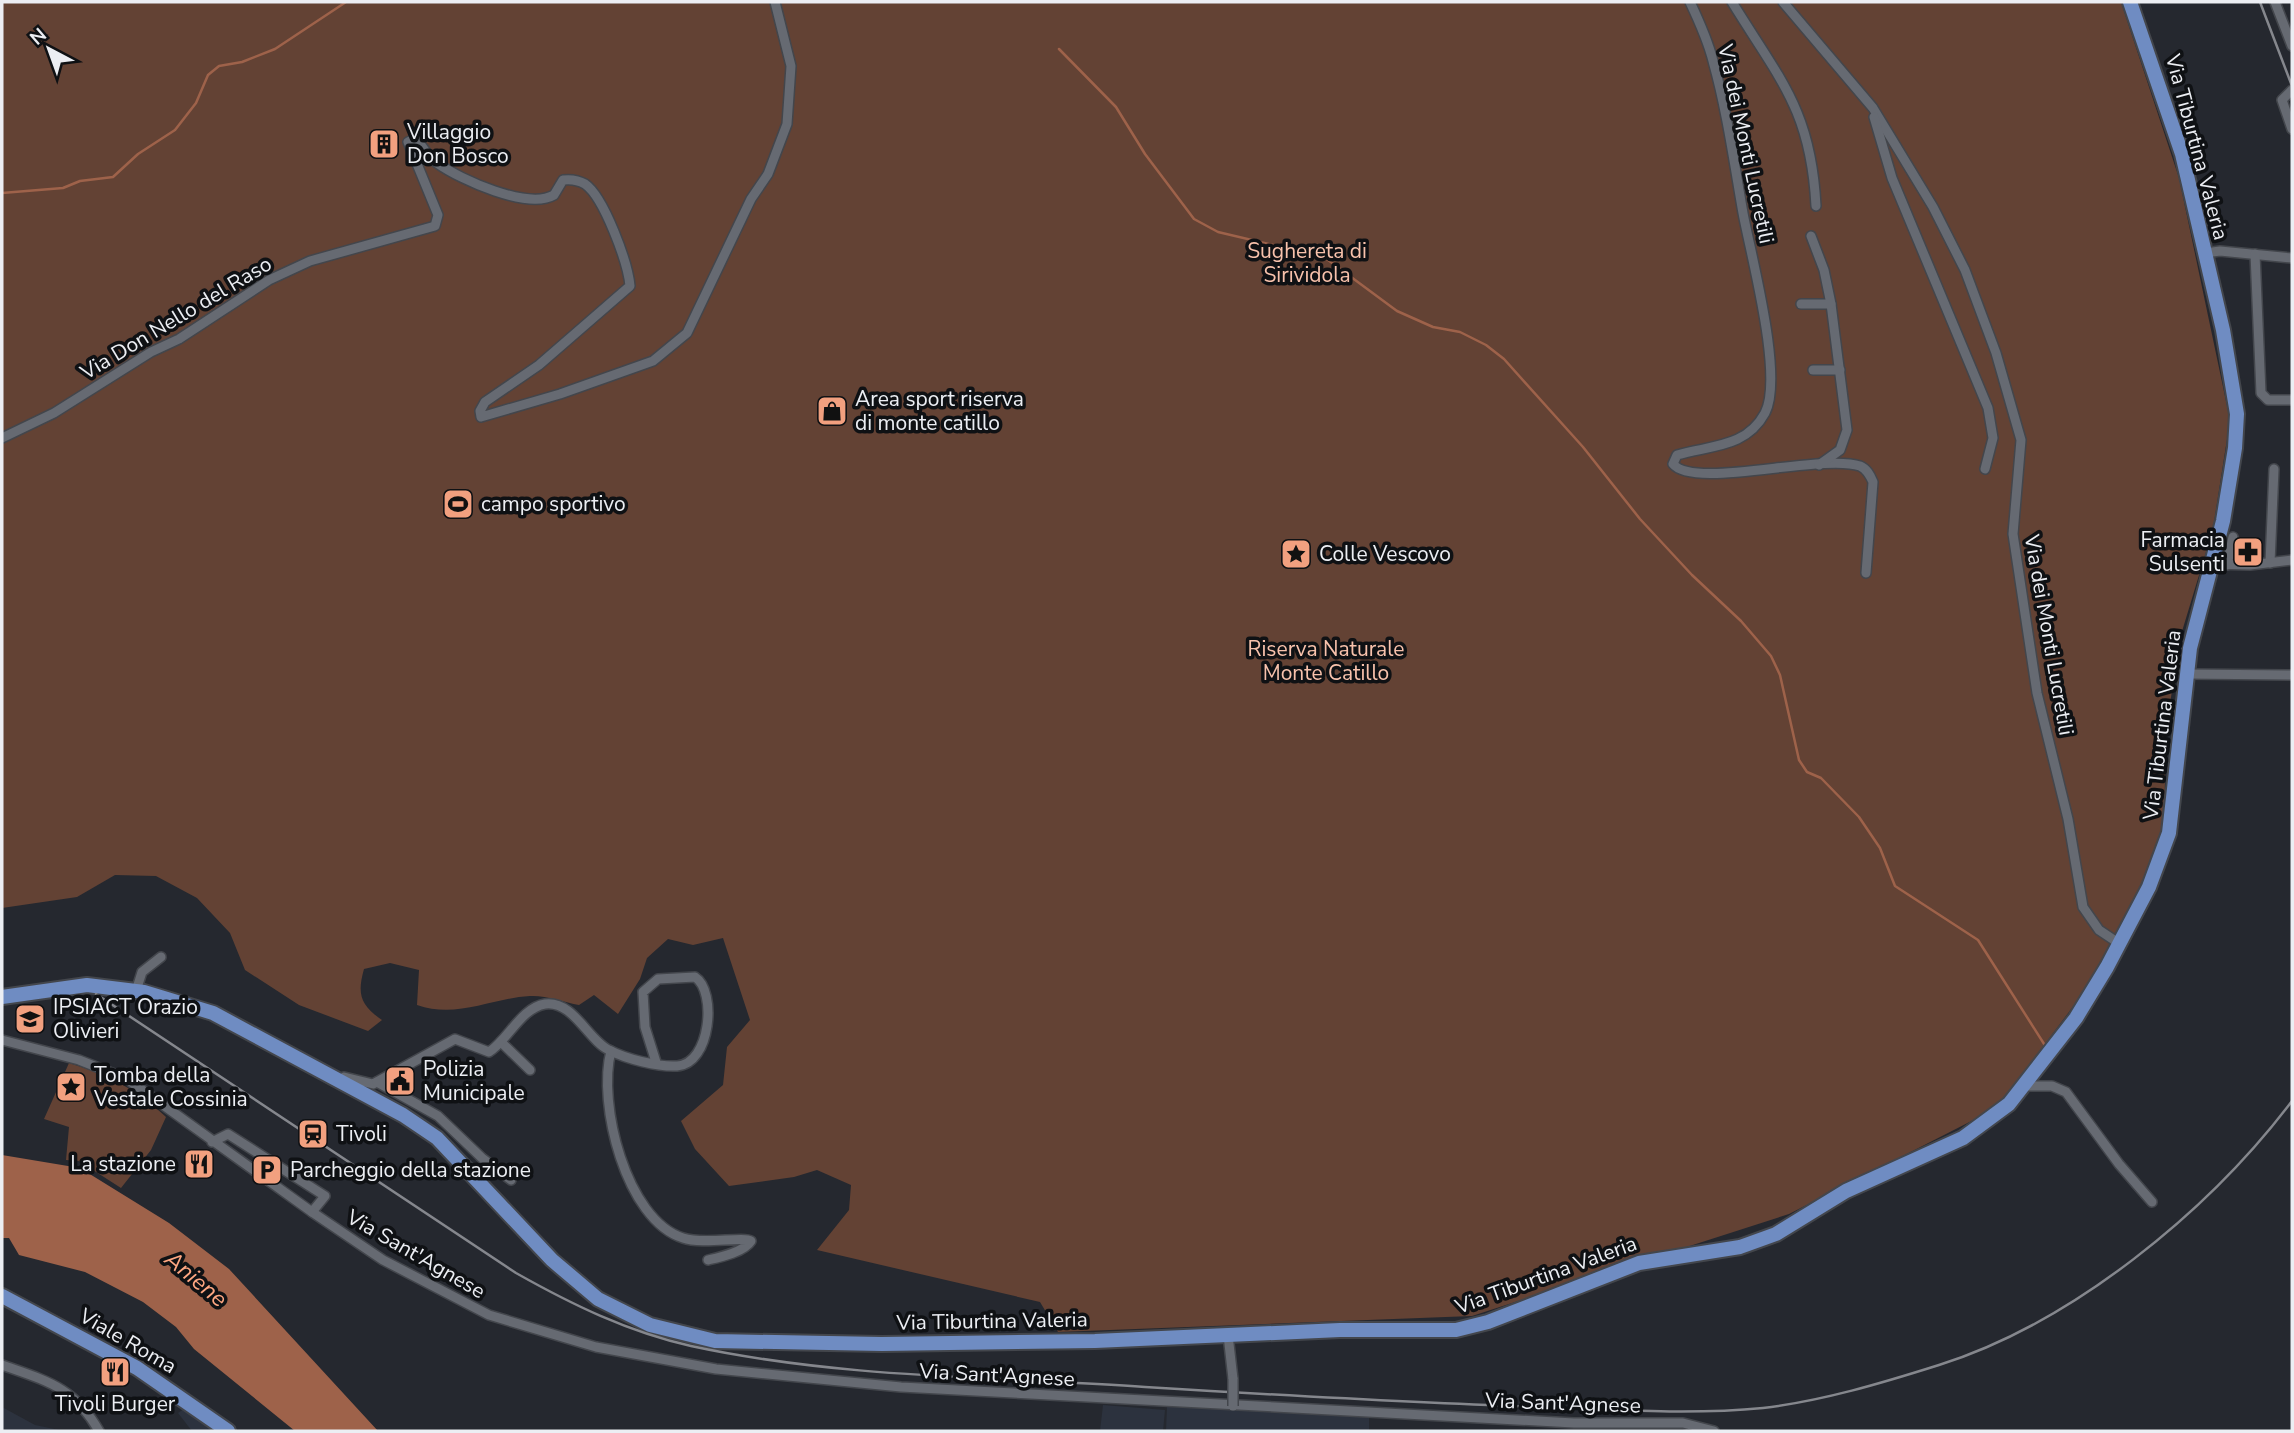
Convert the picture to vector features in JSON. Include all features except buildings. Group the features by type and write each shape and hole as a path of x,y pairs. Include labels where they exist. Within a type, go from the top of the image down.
{"main road":[{"name":"Via Tiburtina Valeria","path":"2,997 87,985 136,991 213,1013 312,1065 437,1138 568,1275 606,1304 659,1328 715,1341 772,1344 1095,1341 1465,1329 1639,1263 1752,1244 1783,1231 1846,1191 1972,1133 2002,1111 2025,1086 2076,1018 2120,944 2156,872 2169,833 2186,674 2219,564 2237,414 2205,253 2175,131 2130,2"},
{"name":"Viale Roma","path":"2,1296 137,1368 228,1431"}],"street":[{"name":"Via Don Nello del Raso","path":"2,438 54,413 151,352 179,339 269,280 310,261 435,226 438,215 408,142 416,138 435,162 485,188 535,200 546,200 554,195 563,180 572,179 587,186 629,269 630,286 539,365 485,402 480,411 481,417 560,394 653,361 687,333 751,199 768,174 782,144 790,103 791,66 775,2"},
{"name":"Via dei Monti Lucretili","path":"1690,2 1710,51 1730,130 1766,332 1770,394 1760,420 1743,437 1722,446 1677,455 1673,464 1683,471 1713,473 1817,465"},
{"path":"1732,2 1795,103 1810,148 1816,206"},
{"name":"Via dei Monti Lucretili","path":"1783,2 1872,108 1959,257 2014,406 2022,455 2013,534 2037,693 2070,825 2083,907 2099,930 2120,944"},
{"path":"2275,2 2292,46"},
{"path":"2292,90 2282,100 2292,130"},
{"path":"1872,108 1887,165 1988,408 1993,438 1985,469"},
{"path":"1811,236 1822,264 1831,304 1846,438 1837,453 1817,465"},
{"path":"2205,253 2292,258"},
{"path":"2255,254 2261,393 2268,400 2292,400"},
{"path":"1801,304 1831,304"},
{"path":"1813,370 1840,370"},
{"path":"1817,465 1860,466 1874,482 1866,573"},
{"path":"2270,563 2274,469"},
{"path":"2233,537 2219,564 2292,560"},
{"path":"2186,674 2292,675"},
{"path":"136,991 142,972 161,957"},
{"path":"312,1065 361,1083 377,1082 455,1039 465,1041 483,1052 492,1051 532,1010 552,1004 568,1012 611,1051 656,1062 684,1064 703,1046 707,1031 705,995 701,982 695,977 658,979 643,992 645,1027 656,1062"},
{"name":"Via Sant'Agnese","path":"2,1040 79,1060 120,1075 383,1260 465,1305 518,1325 596,1347 767,1375 901,1387 1574,1423 1683,1423 1714,1431"},
{"path":"500,1042 530,1070"},
{"path":"611,1051 606,1080 609,1110 628,1180 647,1213 661,1227 700,1243 745,1238 751,1241 748,1246 708,1260"},
{"path":"377,1082 438,1115 482,1158 510,1180"},
{"path":"2025,1086 2052,1086 2066,1092 2119,1164 2152,1202"},
{"path":"212,1142 228,1134 325,1196 312,1212"},
{"path":"1228,1335 1233,1406"},
{"path":"2,1365 38,1377 70,1395 84,1405 99,1431"}],"shaded area":[{"path":"190,1405 220,1431 192,1431 178,1413"},
{"path":"1103,1405 1165,1410 1163,1431 1100,1431"},
{"path":"2,1407 35,1425 64,1431 2,1431"},
{"path":"1167,1407 1369,1414 1369,1431 1166,1431"}],"green space":[{"name":"Riserva Naturale Monte Catillo","path":"2,2 2121,2 2179,178 2230,420 2213,529 2180,638 2166,730 2164,830 2137,896 2087,988 1997,1108 1789,1214 1472,1316 1058,1332 1040,1302 817,1250 849,1210 851,1185 817,1170 794,1177 729,1186 695,1149 681,1121 723,1085 727,1047 750,1020 723,938 693,945 668,939 647,958 640,979 618,1014 594,995 579,1005 530,996 460,1009 432,1009 417,1005 419,970 390,963 364,969 362,998 369,1009 382,1020 368,1031 299,1005 245,970 230,933 197,898 156,876 115,875 77,897 2,908"},
{"path":"69,1063 121,1084 144,1098 166,1117 151,1150 121,1188 79,1161 66,1160 69,1127 44,1119"}],"water":[{"name":"Aniene","path":"2,1155 80,1168 169,1223 229,1269 378,1431 295,1431 194,1349 176,1327 143,1302 85,1272 19,1255 9,1238 2,1238"}],"waterway":[{"path":"2,193 63,188 80,181 113,177 138,154 175,130 196,103 208,75 219,66 242,62 275,49 346,2"},
{"path":"1059,49 1116,107 1145,154 1194,219 1218,232 1324,257 1397,311 1433,327 1460,332 1486,345 1504,359 1583,447 1640,519 1692,575 1741,621 1771,656 1780,675 1799,760 1807,772 1821,778 1859,817 1880,848 1895,886 1978,940 2046,1047"}],"railway":[{"path":"2260,2 2292,86"},
{"path":"96,994 516,1273 579,1306 645,1333 691,1346 747,1357 860,1370 1394,1401 1654,1411 1736,1410 1785,1405 1830,1396 1939,1365 1989,1346 2038,1322 2134,1259 2220,1183 2292,1101"}],"place":[{"name":"Villaggio Don Bosco","path":"384,144"},
{"name":"Area sport riserva di monte catillo","path":"832,411"},
{"name":"campo sportivo","path":"458,504"},
{"name":"Farmacia Sulsenti","path":"2248,552"},
{"name":"Colle Vescovo","path":"1296,554"},
{"name":"IPSIACT Orazio Olivieri","path":"30,1019"},
{"name":"Polizia Municipale","path":"400,1081"},
{"name":"Tomba della Vestale Cossinia","path":"71,1087"},
{"name":"Tivoli","path":"313,1134"},
{"name":"La stazione","path":"199,1164"},
{"name":"Parcheggio della stazione","path":"267,1170"},
{"name":"Tivoli Burger","path":"115,1372"}],"park label":[{"name":"Sughereta di Sirividola","path":"1307,263"}]}
